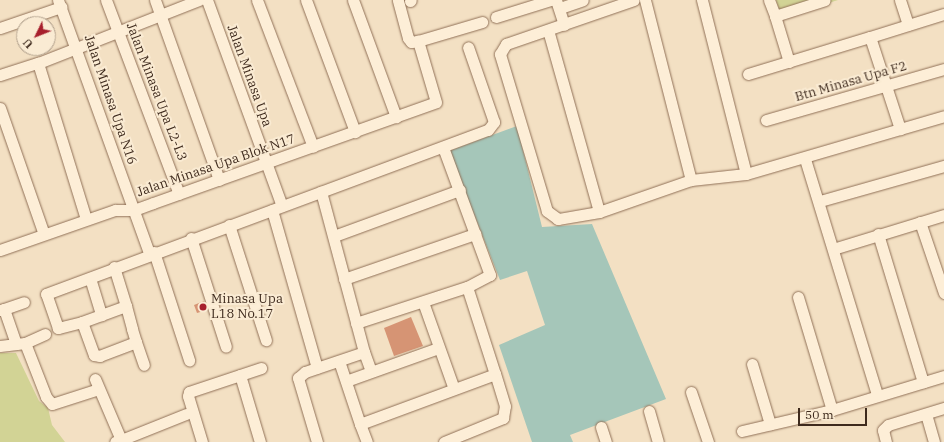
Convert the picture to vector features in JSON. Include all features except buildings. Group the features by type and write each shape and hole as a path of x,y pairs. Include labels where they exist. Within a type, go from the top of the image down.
{"street":[{"name":"Jalan Minasa Upa L2-L3","path":"106,0 179,194"},
{"path":"155,0 219,180"},
{"path":"0,75 38,63 117,30 199,0"},
{"name":"Jalan Minasa Upa","path":"207,0 266,163 317,368"},
{"path":"257,0 313,147"},
{"path":"306,0 355,132"},
{"path":"353,0 396,117"},
{"path":"406,0 408,38 411,42 482,22"},
{"path":"496,17 551,0"},
{"path":"564,25 558,4 583,0"},
{"path":"634,0 506,44 500,54 546,211 558,219 599,212 691,180 746,174 805,159 944,116"},
{"path":"645,0 691,180"},
{"path":"702,0 746,174"},
{"path":"769,0 789,62"},
{"path":"775,16 825,0"},
{"path":"900,0 908,25"},
{"path":"0,28 60,3"},
{"name":"Jalan Minasa Upa N16","path":"60,3 77,46 134,210 152,253 189,360"},
{"path":"748,74 944,14"},
{"path":"548,30 599,212"},
{"path":"870,37 900,129"},
{"name":"Jalan Minasa Upa Blok N17","path":"1,247 114,210 134,210 436,102 418,41"},
{"path":"126,306 82,322 58,328 44,290 90,278 114,267 191,238 488,130 494,125 468,48"},
{"path":"38,63 86,219"},
{"name":"Btn Minasa Upa F2","path":"766,120 944,69"},
{"path":"0,108 44,234"},
{"path":"356,323 467,287 490,275 443,147"},
{"path":"805,159 820,201 877,395"},
{"path":"820,201 944,166"},
{"path":"334,236 460,190"},
{"path":"321,192 364,352 371,371"},
{"path":"833,249 944,215"},
{"path":"920,222 944,293"},
{"path":"229,225 266,340"},
{"path":"344,279 475,234"},
{"path":"878,234 923,382"},
{"path":"191,238 226,347"},
{"path":"114,267 144,365"},
{"path":"90,278 101,315"},
{"path":"444,442 466,438 504,418 505,406 467,287"},
{"path":"798,297 832,410"},
{"path":"24,302 2,309 50,403 55,405 97,384 118,441 186,414"},
{"path":"423,302 438,348 454,389"},
{"path":"82,322 94,355 100,356 136,342"},
{"path":"0,346 21,344 45,334"},
{"path":"346,382 371,371 438,348"},
{"path":"317,442 297,382 303,373 364,352"},
{"path":"339,361 367,442"},
{"path":"752,364 770,424"},
{"path":"202,442 188,396 189,392 261,368"},
{"path":"360,424 495,374"},
{"path":"240,375 260,442"},
{"path":"742,431 832,410 877,395 944,376"},
{"path":"691,392 708,442"},
{"path":"886,442 883,430 888,425 944,408"},
{"path":"649,411 658,442"},
{"path":"926,414 934,442"},
{"path":"601,427 606,442"}],"green space":[{"path":"776,0 838,0 782,18"},
{"path":"0,353 16,353 39,401 48,408 52,425 65,442 0,442"}],"shaded area":[{"path":"517,126 542,227 592,224 666,399 570,435 573,442 532,442 499,345 545,325 527,271 500,280 449,151"}],"place":[{"name":"Minasa Upa L18 No.17","path":"203,307"}]}
